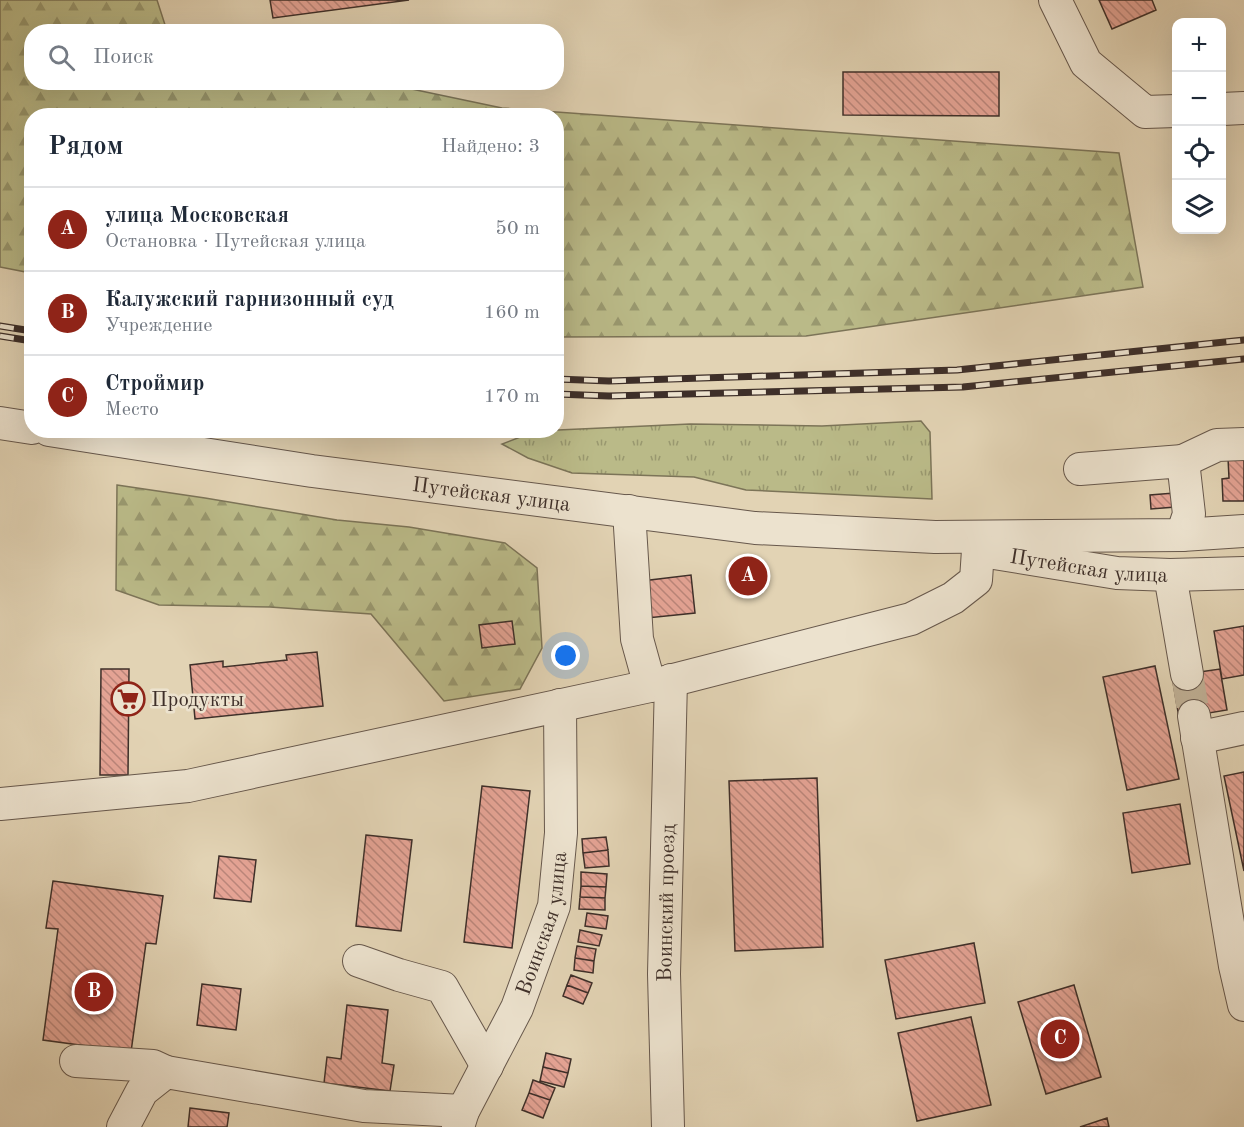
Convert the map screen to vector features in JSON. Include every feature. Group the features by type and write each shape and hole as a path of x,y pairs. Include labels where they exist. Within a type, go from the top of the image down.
{"street":[{"path":"1055,0 1086,63 1145,112 1172,111"},
{"path":"1226,109 1244,108"},
{"path":"0,423 24,427"},
{"name":"Путейская улица","path":"101,438 312,471 755,528 935,537 1182,535 1244,531"},
{"path":"1080,469 1183,460 1217,445 1244,444"},
{"path":"1182,535 1189,514 1183,460"},
{"name":"Воинский проезд","path":"629,512 637,639 660,683 668,1127"},
{"name":"Путейская улица","path":"935,537 978,550 1117,573 1170,575 1244,573"},
{"path":"0,804 188,786 660,683 911,619 953,597 976,580 978,550"},
{"path":"1170,575 1187,674"},
{"name":"Воинская улица","path":"461,1119 517,1008 554,906 561,833 560,705"},
{"path":"1244,728 1196,727 1235,966 1244,1005"},
{"path":"359,961 442,987 487,1066"},
{"path":"76,1061 153,1066 166,1072 364,1106 461,1119"},
{"path":"123,1127 142,1092 166,1072"}],"green space":[{"path":"0,0 157,0 165,24 24,24 24,90 416,90 502,108 24,108 24,272 0,267"},
{"path":"564,113 1119,153 1143,287 806,336 564,337"},
{"path":"921,421 930,432 932,499 746,490 694,477 572,473 528,458 502,444 518,438 564,438 564,430 690,424 822,426"},
{"path":"117,485 337,520 409,527 505,543 537,568 542,648 520,689 444,701 371,614 270,607 159,605 116,590"}],"building":[{"path":"270,0 409,0 273,18"},
{"path":"1099,0 1152,0 1156,10 1112,29"},
{"path":"843,72 999,72 999,116 843,115"},
{"path":"1228,458 1244,458 1244,501 1223,501 1222,479 1229,478"},
{"path":"1174,493 1175,507 1151,509 1150,495"},
{"path":"691,575 695,613 647,618 642,581"},
{"path":"512,621 515,644 482,648 479,625"},
{"path":"1244,626 1244,675 1222,679 1214,631"},
{"path":"317,652 323,706 195,719 190,665 223,661 223,667 287,660 286,655"},
{"path":"1155,666 1179,779 1127,790 1103,677"},
{"path":"101,669 129,669 128,775 100,775"},
{"path":"1220,669 1227,710 1179,718 1172,676"},
{"path":"1244,772 1244,871 1224,776"},
{"path":"817,778 823,947 735,951 729,781"},
{"path":"482,786 530,791 512,948 464,942"},
{"path":"1180,804 1190,864 1132,873 1123,813"},
{"path":"366,835 412,840 401,931 356,926"},
{"path":"606,837 608,850 583,853 582,839"},
{"path":"608,850 609,866 585,868 583,853"},
{"path":"219,856 256,860 251,902 214,898"},
{"path":"581,872 607,874 606,887 581,886"},
{"path":"53,881 163,896 156,944 146,943 131,1052 43,1040 58,929 46,928"},
{"path":"581,886 606,887 605,898 580,897"},
{"path":"580,897 605,898 605,910 579,909"},
{"path":"587,913 608,916 606,929 585,926"},
{"path":"580,930 602,935 599,946 578,942"},
{"path":"974,943 985,1003 896,1019 885,960"},
{"path":"577,946 596,949 594,961 575,958"},
{"path":"575,958 594,961 593,973 574,970"},
{"path":"571,975 592,983 588,993 567,985"},
{"path":"202,984 241,989 236,1030 197,1025"},
{"path":"567,985 588,993 583,1004 563,996"},
{"path":"1074,985 1101,1077 1046,1094 1018,1002"},
{"path":"347,1005 388,1010 382,1063 394,1065 390,1091 324,1083 327,1057 341,1059"},
{"path":"971,1017 991,1105 917,1121 898,1033"},
{"path":"546,1053 571,1059 568,1073 543,1067"},
{"path":"543,1067 568,1073 564,1087 540,1081"},
{"path":"533,1080 555,1088 550,1100 529,1093"},
{"path":"529,1093 550,1100 543,1118 522,1110"},
{"path":"190,1108 229,1113 227,1127 188,1127"},
{"path":"1107,1118 1109,1127 1080,1127"}],"tunnel":[{"path":"1187,674 1194,716"}],"railway":[{"path":"0,326 24,330"},
{"path":"0,336 24,340"},
{"path":"564,379 609,381 957,370 1244,340"},
{"path":"564,394 609,396 963,387 1244,359"}],"place":[{"name":"улица Московская","path":"748,576"},
{"name":"Продукты","path":"128,699"},
{"name":"Калужский гарнизонный суд","path":"94,992"},
{"name":"Строймир","path":"1060,1039"}]}
